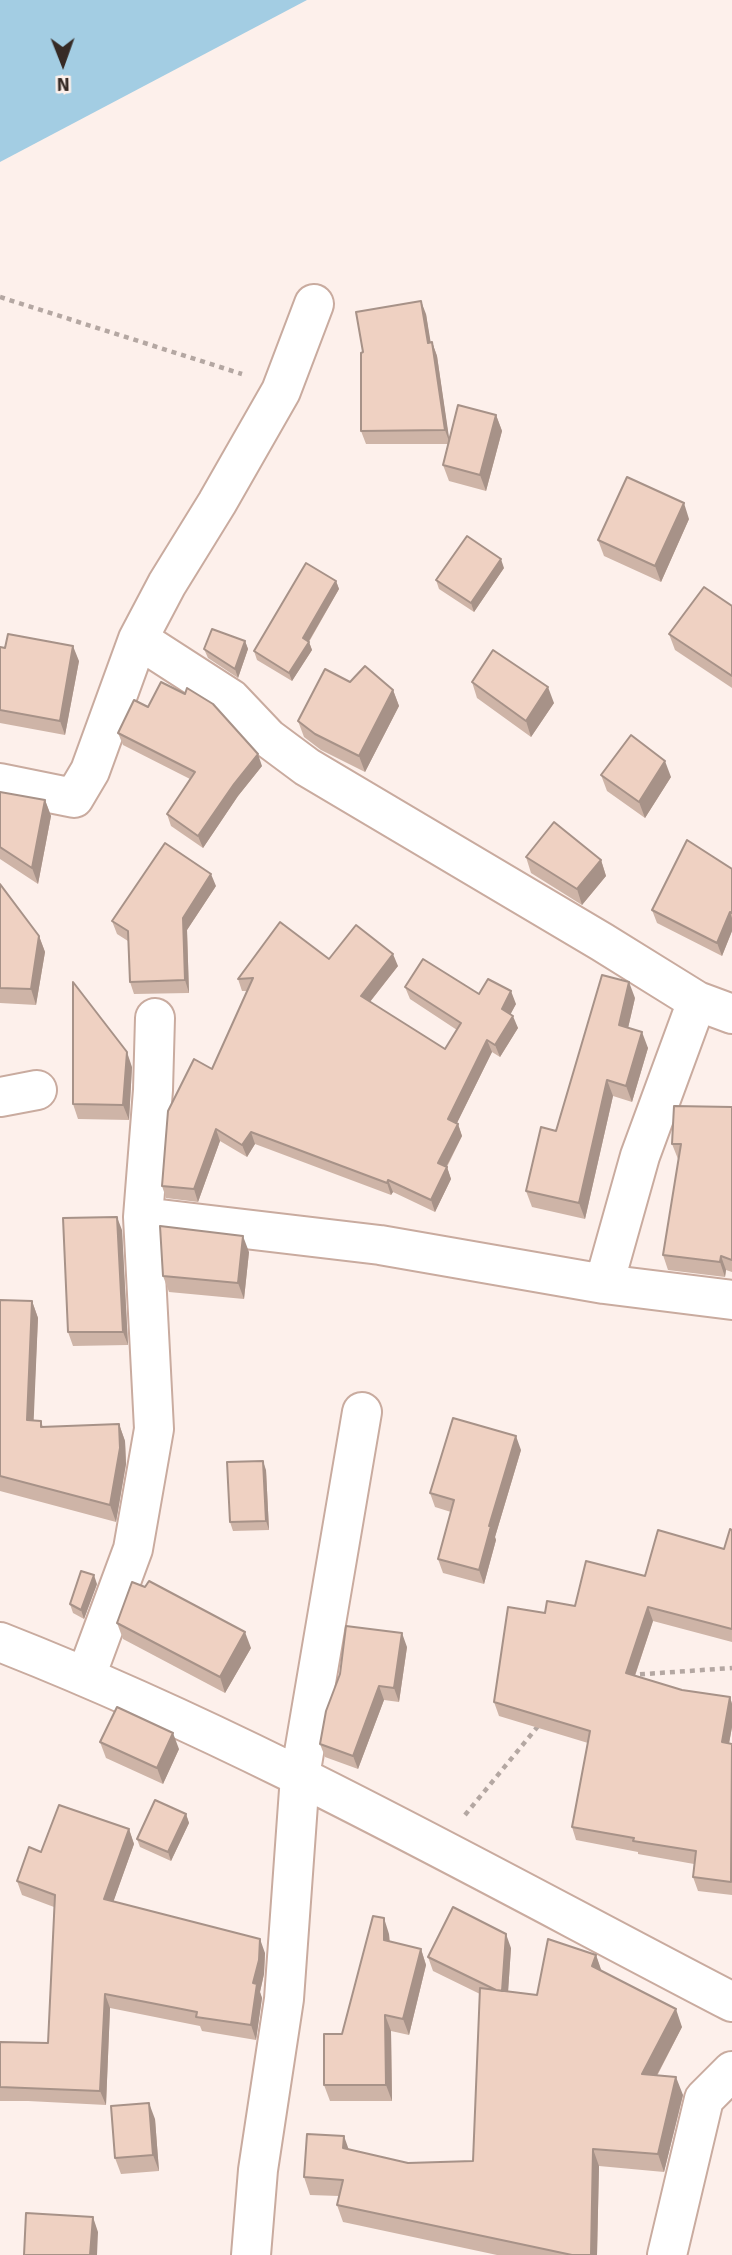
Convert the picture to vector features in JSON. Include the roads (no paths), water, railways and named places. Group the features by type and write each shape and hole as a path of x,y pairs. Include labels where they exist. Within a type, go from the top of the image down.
{"street":[{"path":"0,783 74,797 90,771 138,639 167,584 281,391 314,304"},
{"path":"138,639 231,699 268,738 307,767 697,1001 732,1014"},
{"path":"604,1284 640,1156 697,1001"},
{"path":"86,1676 133,1549 154,1429 143,1217 153,1090 155,1018"},
{"path":"143,1217 380,1245 604,1284 732,1300"},
{"path":"251,2255 258,2170 284,1999 300,1776 362,1412"},
{"path":"0,1642 86,1676 300,1776 732,2002"},
{"path":"667,2255 704,2099 732,2071"}],"water":[{"path":"0,0 307,0 0,162"}]}
